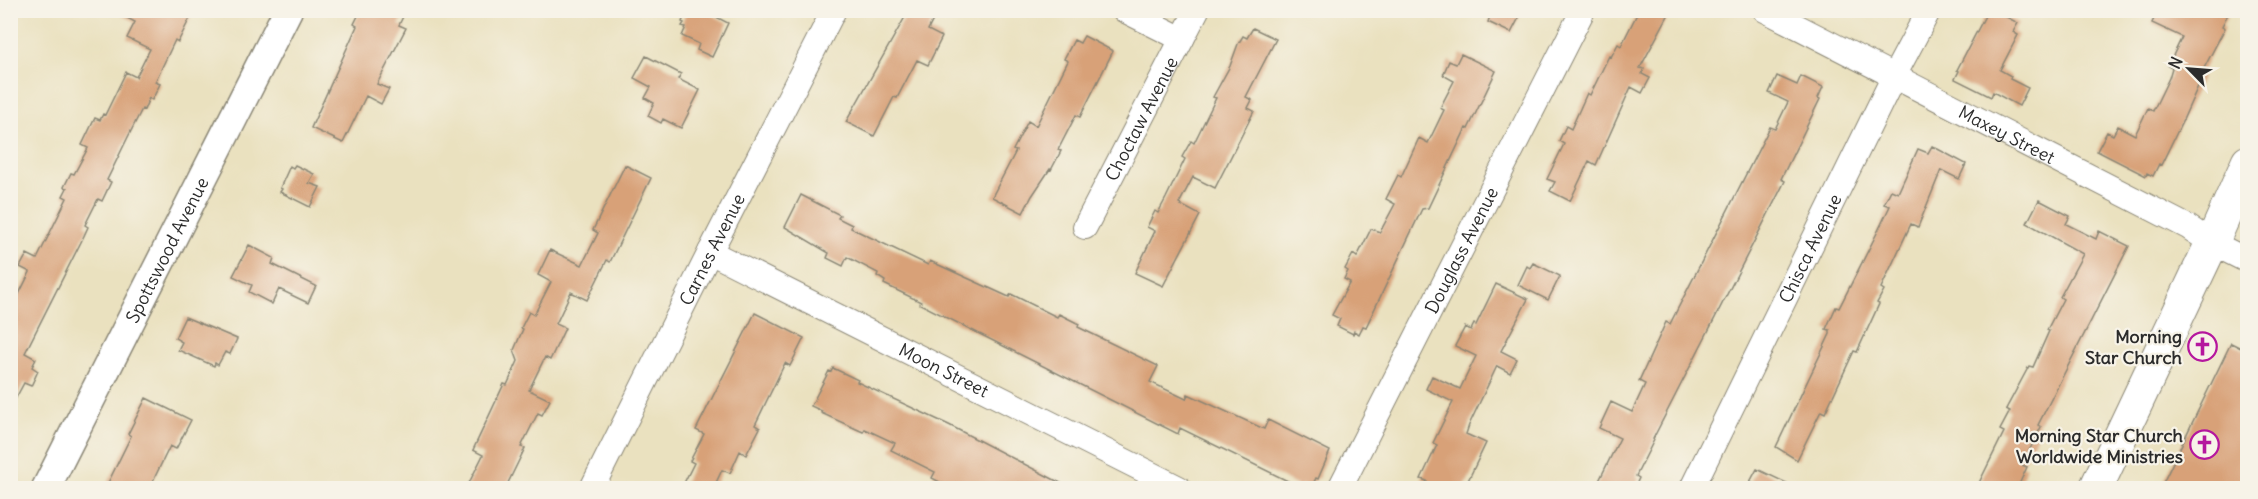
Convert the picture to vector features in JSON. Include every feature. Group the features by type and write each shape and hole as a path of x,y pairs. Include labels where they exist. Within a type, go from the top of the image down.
{"main road":[{"path":"2096,489 2212,243 2247,162"}],"street":[{"name":"Spottswood Avenue","path":"46,489 288,10"},
{"name":"Carnes Avenue","path":"592,489 834,10"},
{"path":"1124,10 1182,39"},
{"name":"Choctaw Avenue","path":"1085,227 1197,10"},
{"name":"Douglass Avenue","path":"1340,489 1583,10"},
{"name":"Maxey Street","path":"1764,10 2188,227 2212,243 2247,261"},
{"name":"Chisca Avenue","path":"1692,489 1894,76 1929,10"},
{"name":"Moon Street","path":"710,252 1179,489"}],"building":[{"path":"112,10 194,10 178,42 175,40 155,82 160,84 152,100 149,98 144,110 142,109 107,180 111,182 102,201 98,199 85,225 88,227 82,240 25,353 36,359 32,367 38,371 31,386 24,383 10,409 10,298 16,300 30,272 20,267 27,254 37,259 67,198 63,196 67,188 64,187 88,148 82,145 95,118 100,120 103,114 105,115 126,72 136,77 150,49 127,38 135,22"},
{"path":"361,10 406,10 399,25 406,28 377,84 389,89 381,104 366,96 343,143 311,128 357,26 354,24"},
{"path":"687,10 703,10 728,23 712,57 697,50 699,44 682,36 686,27 682,26 684,23 682,22"},
{"path":"909,10 938,10 928,30 942,37 928,65 917,60 874,136 846,122"},
{"path":"1478,10 1523,10 1511,33 1488,22 1490,16"},
{"path":"1639,10 1671,10 1640,68 1644,69 1642,74 1650,78 1642,93 1631,87 1596,165 1589,161 1570,201 1550,191 1555,182 1547,179 1564,144 1559,141 1566,126 1571,129 1587,93 1590,95 1609,56 1611,57 1618,44 1621,46"},
{"path":"1988,10 1993,10 2018,23 2013,32 2018,35 2000,70 2011,76 2010,79 2028,88 2019,106 1993,92 1991,97 1955,79 1959,71 1957,70"},
{"path":"2158,10 2230,10 2222,26 2225,28 2201,74 2203,75 2161,165 2159,164 2153,176 2147,173 2146,176 2097,151 2107,132 2113,135 2118,126 2135,135 2148,108 2153,111 2169,78 2172,68 2168,66 2182,37 2152,23"},
{"path":"1253,28 1276,39 1246,97 1252,100 1248,108 1254,111 1215,188 1193,177 1179,204 1200,215 1163,286 1135,273 1155,231 1147,227 1155,211 1158,213 1166,198 1185,159 1182,157 1191,141 1194,143 1216,98 1213,97 1230,66 1238,44 1243,36 1247,38"},
{"path":"1084,36 1113,51 1080,117 1076,115 1058,150 1061,151 1051,170 1023,213 992,197 1016,151 1013,150 1028,121 1036,126 1068,61 1064,59 1074,40 1080,43"},
{"path":"1461,54 1496,71 1428,208 1422,209 1366,327 1363,326 1359,334 1354,331 1353,334 1337,326 1340,319 1332,315 1350,282 1344,279 1348,271 1345,269 1353,254 1357,257 1371,229 1380,232 1395,204 1386,199 1398,175 1401,177 1419,138 1428,143 1444,110 1440,108 1454,81 1443,75 1449,61 1456,64"},
{"path":"646,56 681,74 678,79 700,90 681,128 663,119 661,123 648,116 654,103 645,98 651,87 634,78"},
{"path":"1777,76 1797,85 1801,76 1823,87 1818,98 1820,99 1781,179 1785,181 1653,439 1636,476 1639,478 1634,489 1595,489 1620,438 1599,428 1611,402 1632,412 1645,384 1639,381 1666,322 1670,324 1770,127 1775,129 1788,102 1769,93"},
{"path":"1932,146 1966,164 1959,179 1941,170 1918,227 1911,224 1881,288 1884,290 1877,303 1879,304 1857,352 1854,351 1825,413 1821,411 1797,460 1776,447 1830,334 1830,330 1826,329 1836,307 1839,308 1890,206 1884,204 1891,190 1898,193 1918,149 1928,153"},
{"path":"295,165 314,174 309,183 320,187 310,207 280,192 290,166 293,168"},
{"path":"625,165 651,178 610,262 607,260 587,300 571,292 556,324 565,328 550,360 545,357 529,390 550,400 542,415 538,413 521,447 525,448 505,489 466,489 483,455 473,450 504,384 507,385 518,361 514,350 523,329 521,328 529,312 534,315 551,282 538,275 550,250 582,265 598,233 593,230"},
{"path":"801,195 840,215 838,218 852,225 851,228 928,265 930,261 1009,297 1011,294 1057,317 1059,314 1079,324 1078,327 1158,366 1150,382 1186,399 1188,394 1264,429 1268,420 1330,451 1318,479 1316,478 1311,488 1302,484 1300,487 1180,428 1178,434 920,304 921,302 884,284 885,281 877,276 878,273 847,257 843,266 827,258 829,253 785,227"},
{"path":"2039,200 2070,216 2066,224 2096,239 2099,231 2129,246 2038,425 2041,427 2022,465 2027,467 2017,489 1976,489 2004,432 2000,430 2010,411 2006,409 2029,366 2033,367 2049,331 2047,330 2063,299 2060,297 2083,254 2027,223"},
{"path":"249,245 274,258 272,264 316,286 308,303 279,289 272,304 249,292 252,285 233,276"},
{"path":"1533,263 1560,276 1548,300 1518,285 1527,266 1530,268"},
{"path":"1496,284 1528,299 1501,351 1517,359 1510,373 1497,366 1469,425 1466,434 1486,443 1464,489 1424,489 1427,481 1421,479 1437,445 1433,443 1453,402 1426,389 1432,376 1460,389 1476,356 1455,346 1465,327 1471,330 1474,324 1476,325"},
{"path":"755,313 804,338 790,366 785,363 755,425 760,428 746,455 740,451 730,473 722,470 713,489 681,489 694,463 690,461 704,434 696,430"},
{"path":"185,317 237,339 230,354 225,352 218,365 215,363 214,366 178,350 182,342 175,338"},
{"path":"2231,343 2247,351 2247,478 2242,489 2175,489 2163,483"},
{"path":"833,368 1072,489 953,489 932,478 935,472 891,450 895,443 865,429 863,432 811,406 829,371 831,372"},
{"path":"146,398 191,420 176,449 170,446 149,489 105,489 131,436 128,434"},
{"path":"1757,469 1799,489 1763,489 1750,482"}],"place":[{"name":"Morning Star Church","path":"2203,346"},
{"name":"Morning Star Church Worldwide Ministries","path":"2204,445"}]}
